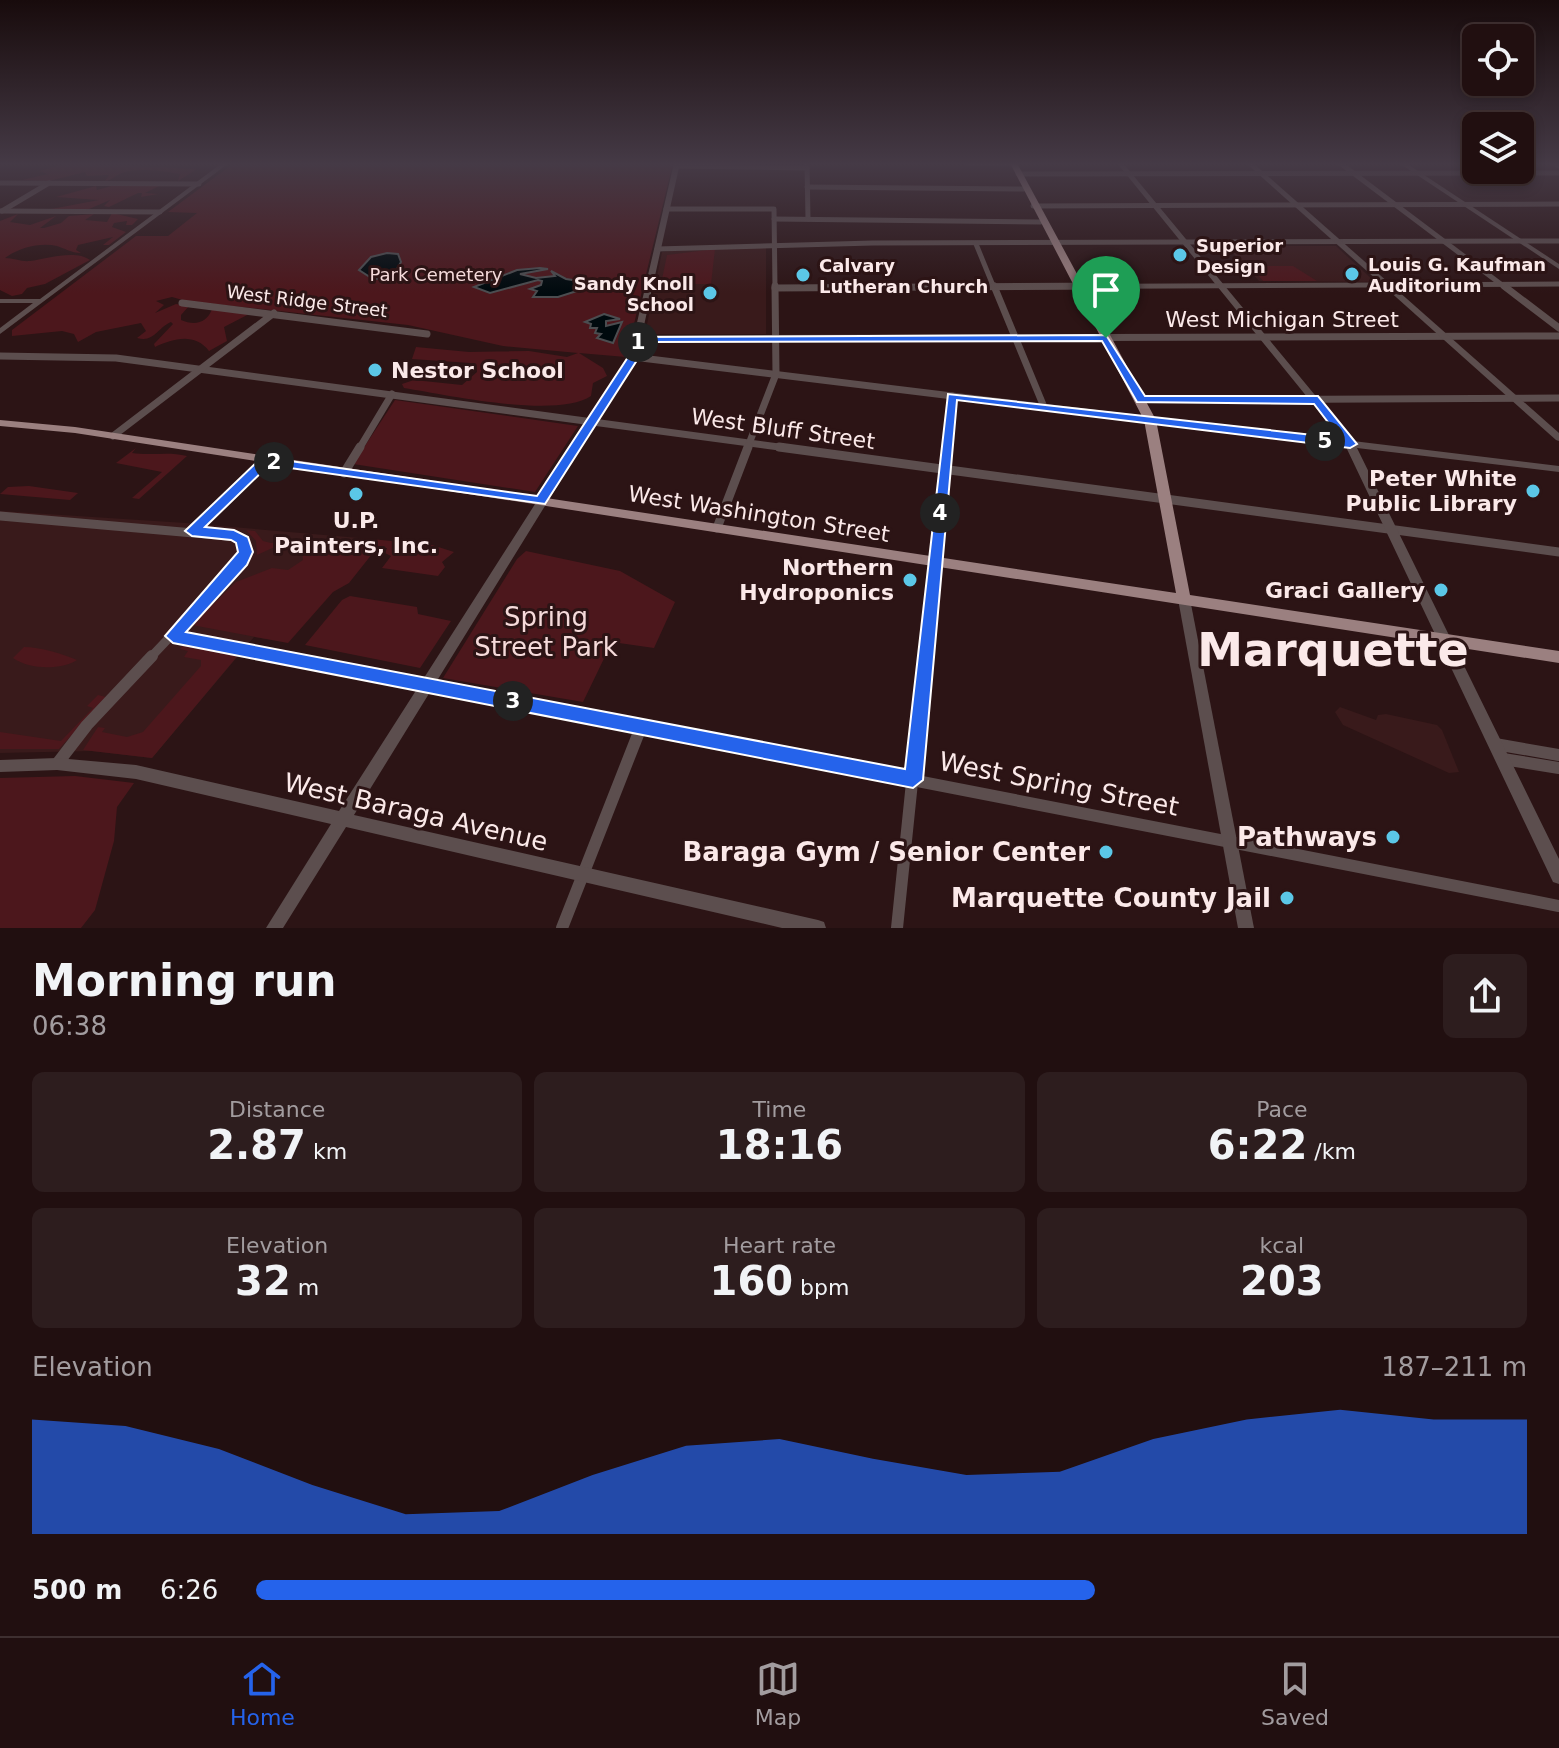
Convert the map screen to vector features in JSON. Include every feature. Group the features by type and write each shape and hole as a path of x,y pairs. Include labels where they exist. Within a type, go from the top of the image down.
{"main road":[{"path":"1033,206 1150,420 1184,599"},
{"name":"West Washington Street","path":"0,423 113,436 1559,657"}],"street":[{"path":"0,332 168,206"},
{"path":"808,206 808,219"},
{"path":"1156,206 1318,400 1350,444 1559,876"},
{"path":"1298,206 1559,438"},
{"path":"1396,206 1559,328"},
{"path":"1467,206 1559,267"},
{"path":"274,928 633,357 666,209 774,209 776,374 717,528"},
{"path":"1,211 160,212"},
{"path":"774,219 1041,222"},
{"path":"657,249 774,244 1559,241"},
{"path":"976,244 1044,407"},
{"path":"775,288 1559,284"},
{"path":"0,301 41,301"},
{"name":"West Ridge Street","path":"182,303 427,334"},
{"path":"113,436 274,313"},
{"name":"West Michigan Street","path":"639,339 1559,336"},
{"name":"West Bluff Street","path":"0,356 116,358 1559,552"},
{"path":"633,357 1559,469"},
{"path":"344,473 392,394"},
{"path":"897,928 952,396"},
{"path":"1141,400 1559,398"},
{"path":"192,531 267,460"},
{"path":"0,516 234,535 243,540 245,552 241,562 87,725 57,764"},
{"path":"1184,599 1246,928"},
{"name":"West Spring Street","path":"173,636 1559,906"},
{"path":"562,928 641,727"},
{"path":"1495,744 1559,755"},
{"path":"1502,758 1559,768"},
{"name":"West Baraga Avenue","path":"0,766 57,764 136,772 818,928"}],"shaded area":[{"path":"1226,246 1336,246 1375,282 1259,281"},
{"name":"Sandy Knoll School","path":"708,247 766,247 766,334 645,334 662,252"},
{"path":"398,254 401,262 392,278 373,279 359,270 371,257"},
{"path":"548,269 520,274 536,278 555,276 551,271 566,279 599,284 558,297 533,297 537,291 530,289 541,285 542,281 538,280 490,293 474,287 517,270"},
{"path":"604,314 620,319 606,321 606,326 622,322 613,343 597,338 601,334 595,333 597,328 590,328 591,324 585,322"},
{"path":"0,511 371,539 287,642 254,637 152,758 92,751 0,753"},
{"path":"1340,707 1376,720 1378,715 1386,714 1437,725 1442,730 1459,772 1449,773 1343,725 1335,712"}],"green space":[{"path":"66,206 95,206 89,209 46,210"},
{"name":"Park Cemetery","path":"176,206 663,206 626,357 579,353 603,368 607,376 593,383 591,396 575,403 501,403 404,388 402,384 414,380 462,385 477,372 476,365 470,363 412,359 416,347 469,352 529,351 567,357 578,353 503,346 408,325 172,297 156,301 164,305 155,313 176,304 189,306 181,315 181,320 196,323 204,320 212,309 251,313 224,327 227,341 209,351 190,339 155,347 154,344 173,324 171,322 152,337 143,339 137,338 146,331 141,323 96,332 78,342 74,334 62,331 12,336 12,330 136,236 168,236 197,213 168,212"},
{"path":"112,213 138,219 132,225 126,225 127,221 114,223 112,227 126,232 109,245 103,245 113,237 78,245 76,250 81,253 50,245 16,251 5,258 27,261 77,255 90,260 45,284 27,288 22,294 12,296 0,290 0,221 18,214 10,222 30,225 56,216 40,228 44,228 61,223 69,216 94,214 85,220 107,222"},
{"path":"715,249 711,284 661,284 667,255"},
{"path":"1250,266 1293,266 1317,281 1263,281 1258,275 1267,275 1267,272 1255,272"},
{"path":"395,400 578,426 535,492 353,464"},
{"path":"136,448 132,453 187,456 139,499 132,498 162,472 116,463"},
{"path":"29,486 78,493 70,500 0,494 8,487"},
{"path":"246,530 255,531 263,541 271,543 309,539 324,545 364,547 371,539 432,545 454,552 442,562 445,567 438,576 382,568 391,556 385,553 387,548 376,549 349,583 333,592 288,643 192,625 236,582 272,568 288,570 303,560 302,552 279,545 257,555 256,541"},
{"name":"Spring Street Park","path":"526,551 620,571 675,602 654,648 612,642 583,702 443,678 517,559"},
{"path":"350,596 417,607 418,614 451,621 420,668 305,645 342,600"},
{"path":"185,643 240,653 152,758 83,750 98,727 105,728 102,732 127,737 143,732 201,666 201,660 184,657 188,651 180,649"},
{"path":"24,647 51,651 77,660 54,667 28,665 13,658"},
{"path":"98,695 106,697 59,749 0,749 0,732 61,741 93,708 87,706"},
{"path":"75,776 134,783 117,807 114,841 95,910 81,928 0,928 0,778"}],"place":[{"name":"Superior Design","path":"1180,255"},
{"name":"Louis G. Kaufman Auditorium","path":"1352,274"},
{"name":"Calvary Lutheran Church","path":"803,275"},
{"name":"Sandy Knoll School","path":"710,293"},
{"name":"Nestor School","path":"375,370"},
{"name":"Peter White Public Library","path":"1533,491"},
{"name":"U.P. Painters, Inc.","path":"356,494"},
{"name":"Northern Hydroponics","path":"910,580"},
{"name":"Graci Gallery","path":"1441,590"},
{"name":"Pathways","path":"1393,837"},
{"name":"Baraga Gym / Senior Center","path":"1106,852"},
{"name":"Marquette County Jail","path":"1287,898"}],"district":[{"name":"Marquette","path":"1333,650"}],"route":[{"path":"1106,338 1141,400 1318,400 1350,444 952,396 913,780 173,636 241,562 245,552 243,540 234,535 192,531 267,460 540,501 633,357 639,339 1106,338"}]}
